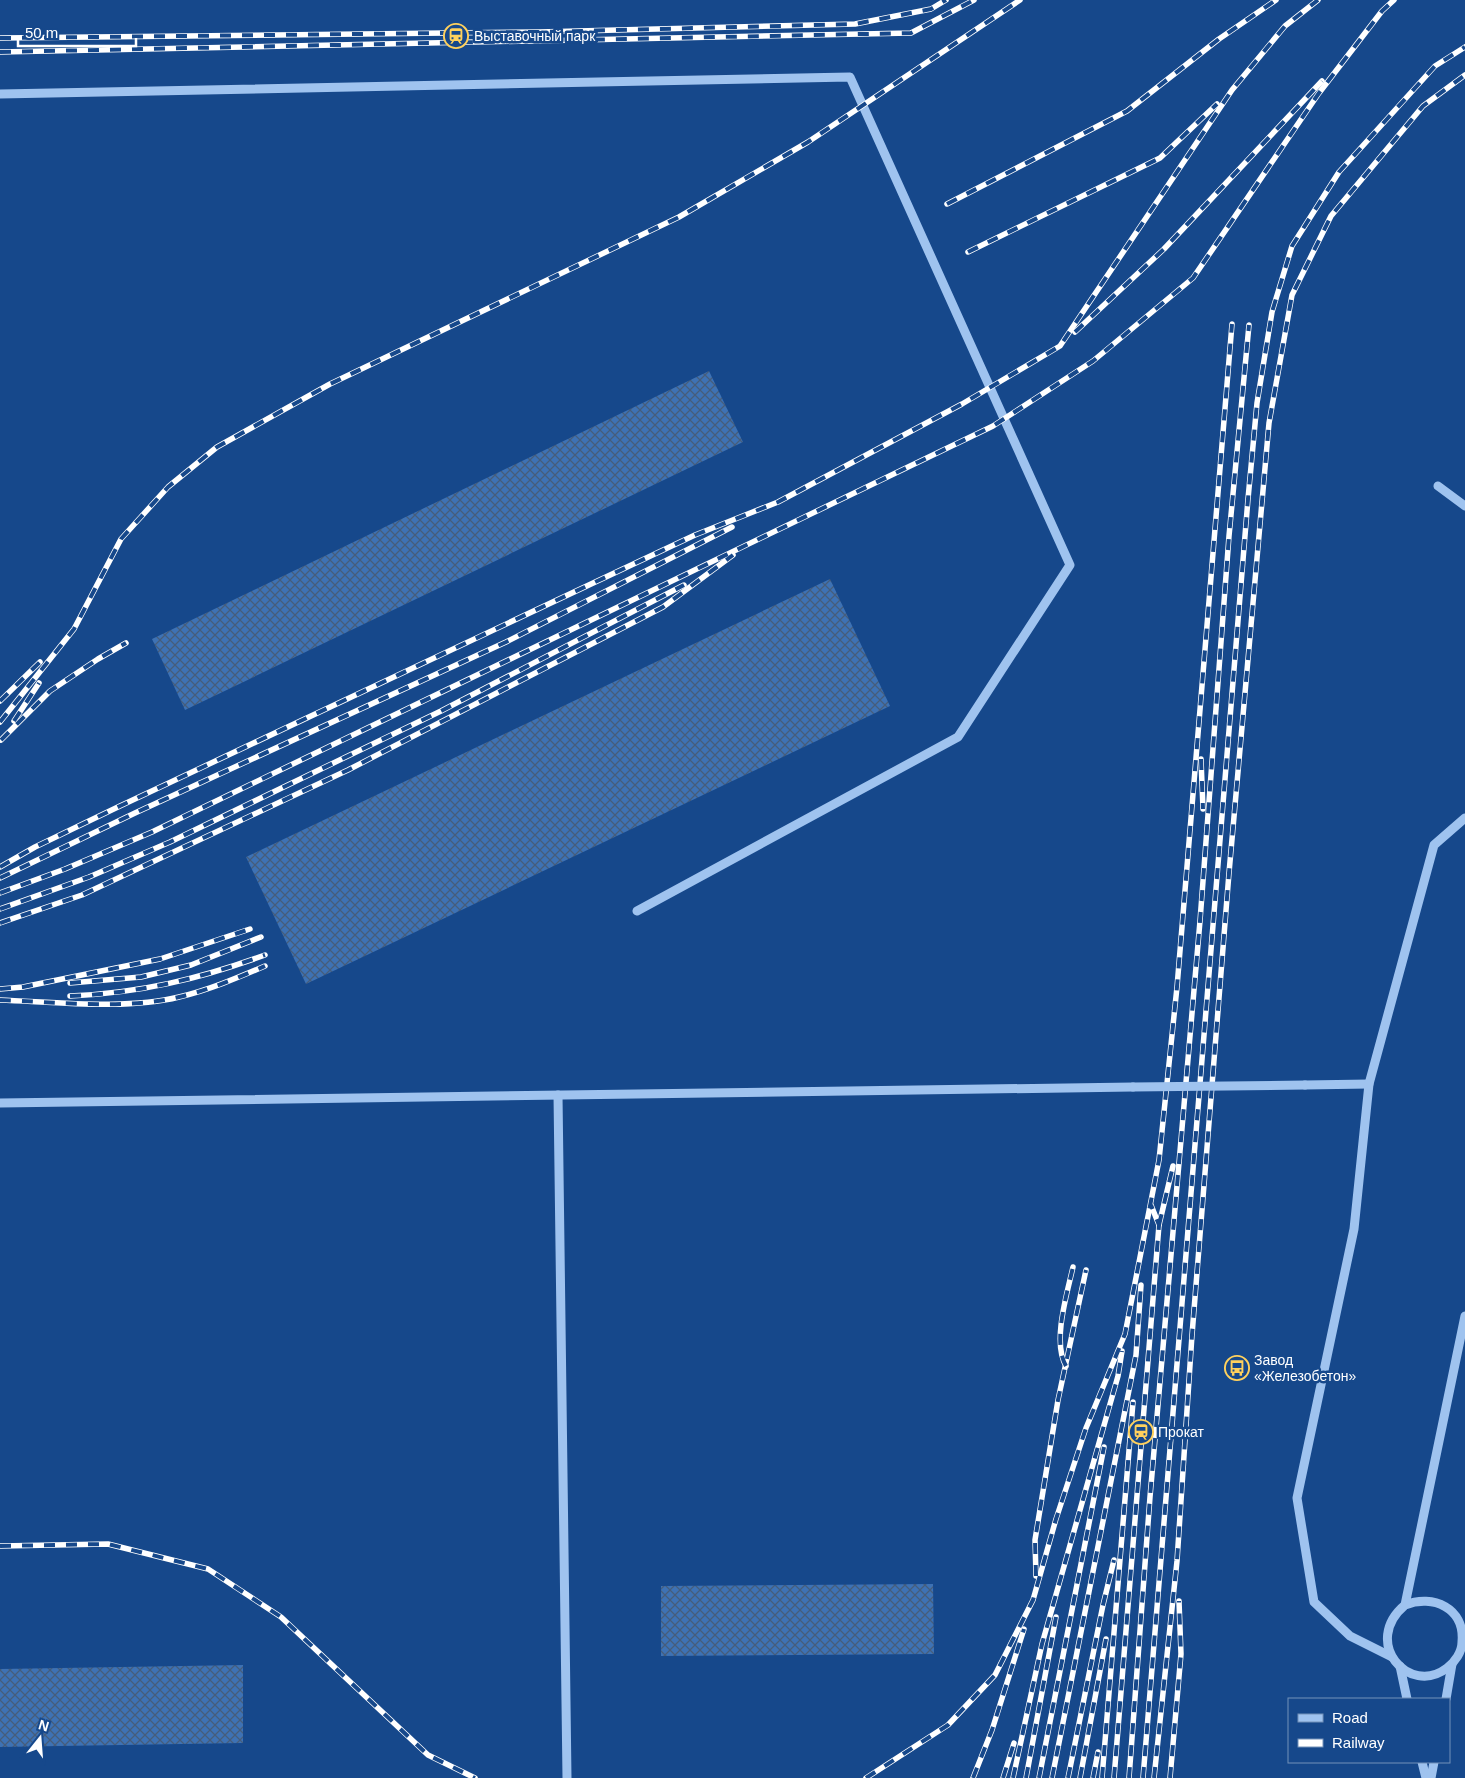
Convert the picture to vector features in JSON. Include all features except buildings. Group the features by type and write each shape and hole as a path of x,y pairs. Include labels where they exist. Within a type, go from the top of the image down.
{"street":[{"path":"0,94 850,77 1070,565 958,737 637,911"},
{"path":"1438,486 1465,506"},
{"path":"1392,1657 1350,1636 1314,1602 1297,1498 1354,1229 1369,1084 1434,845 1465,818"},
{"path":"0,1103 1369,1084"},
{"path":"558,1095 568,1778"},
{"path":"1405,1605 1465,1316"},
{"path":"1423,1600 1441,1603 1451,1610 1458,1620 1464,1644 1452,1664 1432,1675 1410,1672 1400,1666 1392,1657 1388,1647 1389,1623 1405,1605 1423,1600"},
{"path":"1462,1631 1465,1619"},
{"path":"1446,1698 1452,1664"},
{"path":"1400,1666 1407,1698"},
{"path":"1422,1763 1426,1778"},
{"path":"1430,1778 1434,1763"}],"railway":[{"path":"0,38 539,32 855,24 931,9 946,0"},
{"path":"0,52 911,33 974,0"},
{"path":"0,722 74,629 121,539 168,487 217,447 330,384 679,217 808,142 1020,0"},
{"path":"947,204 1127,111 1219,39 1276,0"},
{"path":"0,867 35,847 120,806 695,535 778,502 962,404 1060,346 1232,90 1285,26 1318,0"},
{"path":"0,893 65,869 152,832 993,426 1093,361 1193,278 1319,93 1382,11 1394,0"},
{"path":"1143,1778 1248,499 1257,403 1272,312 1292,246 1339,172 1435,66 1465,47"},
{"path":"1154,1778 1177,1561 1192,1335 1229,873 1269,423 1292,295 1331,216 1423,106 1465,75"},
{"path":"1075,332 1164,249 1322,81"},
{"path":"968,252 1160,158 1217,104"},
{"path":"866,1778 948,1725 995,1675 1033,1600 1056,1519 1086,1428 1125,1334 1159,1160 1177,987 1232,324"},
{"path":"1129,1778 1150,1497 1200,921 1229,536 1249,325"},
{"path":"0,878 135,813 506,642 732,527"},
{"path":"0,923 82,895 348,770 663,607 733,555"},
{"path":"0,909 89,877 170,842 441,711 684,585"},
{"path":"1,740 50,691 126,643"},
{"path":"0,701 40,662"},
{"path":"14,721 39,683"},
{"path":"1201,759 1203,809"},
{"path":"0,989 23,987 160,959 250,929"},
{"path":"70,983 141,977 191,965 261,937"},
{"path":"70,996 121,992 193,978 265,955"},
{"path":"0,1000 91,1004 159,1001 201,991 265,966"},
{"path":"1159,1225 1173,1166"},
{"path":"1114,1778 1159,1225 1151,1205"},
{"path":"1066,1366 1062,1356 1060,1331 1073,1267"},
{"path":"1036,1576 1035,1540 1058,1400 1086,1270"},
{"path":"1052,1778 1136,1355 1141,1285"},
{"path":"1013,1778 1042,1644 1118,1376 1122,1351"},
{"path":"1102,1778 1133,1402"},
{"path":"1039,1778 1104,1447"},
{"path":"0,1546 108,1544 208,1569 281,1617 428,1755 475,1778"},
{"path":"1068,1778 1114,1560"},
{"path":"1170,1778 1181,1654 1179,1601"},
{"path":"1026,1778 1056,1617"},
{"path":"973,1778 992,1730 1024,1629"},
{"path":"1080,1778 1106,1639"},
{"path":"1003,1778 1014,1743"},
{"path":"1093,1778 1098,1752"}],"place":[{"name":"Выставочный парк","path":"456,36"},
{"name":"Завод «Железобетон»","path":"1237,1368"},
{"name":"Прокат","path":"1141,1432"}]}
